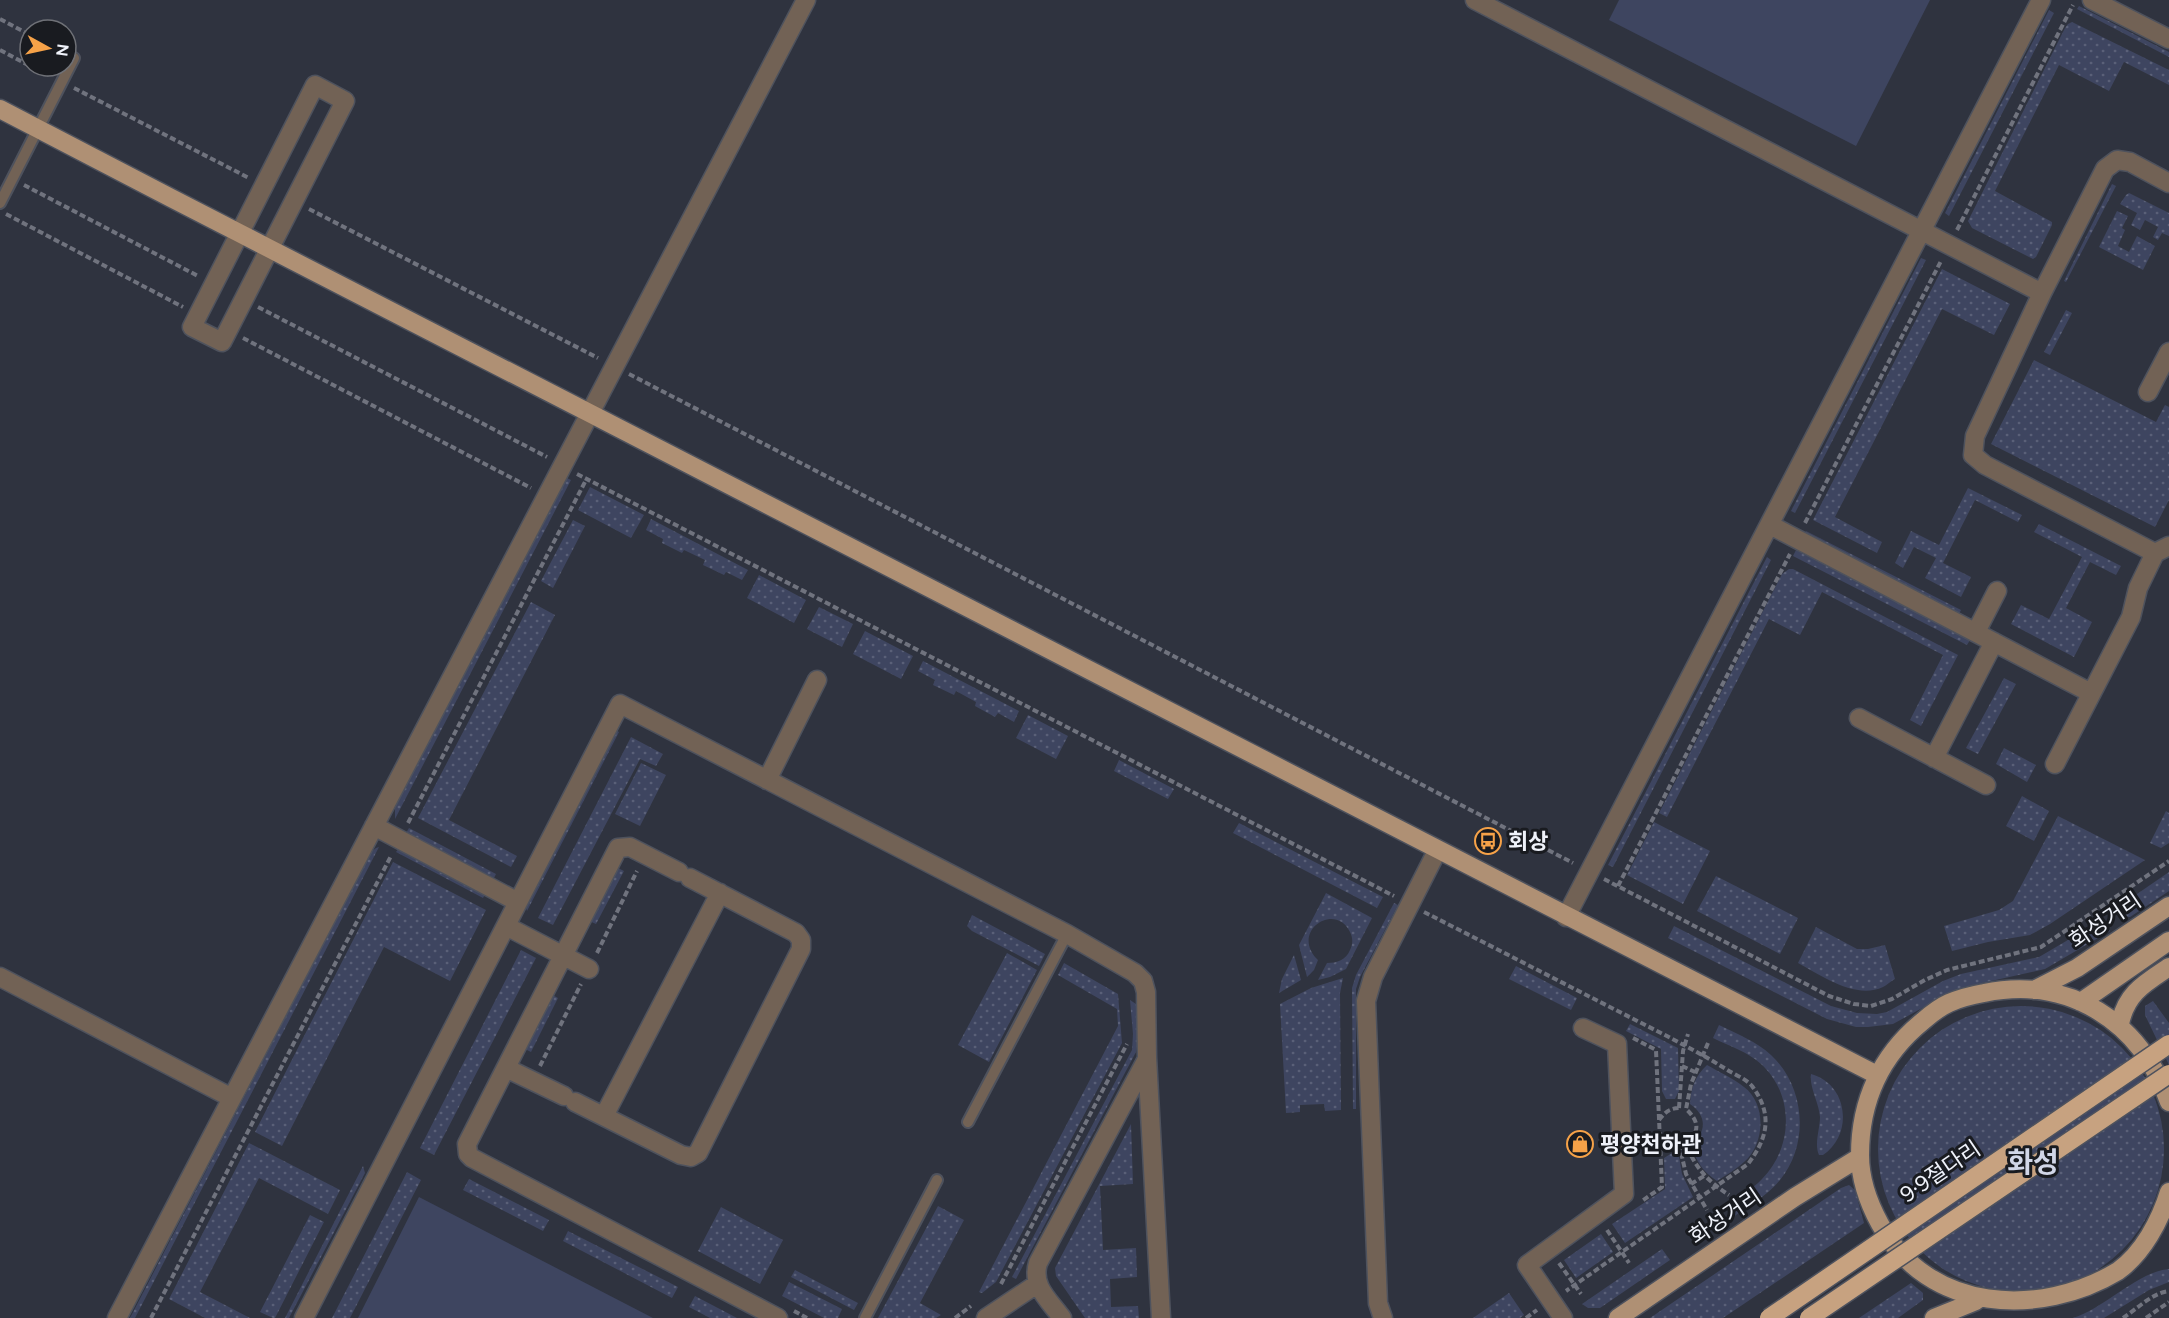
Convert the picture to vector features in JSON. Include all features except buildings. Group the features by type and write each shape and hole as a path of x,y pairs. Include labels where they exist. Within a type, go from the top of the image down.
{"highway":[{"name":"9·9절다리","path":"1769,1318 2169,1044"},
{"path":"1809,1318 2169,1074"}],"main road":[{"path":"0,109 1566,918 1877,1075"},
{"name":"화성거리","path":"2034,990 2077,968 2169,906"},
{"path":"2080,1002 2168,942"},
{"path":"2120,1024 2128,1000 2141,986 2169,967"},
{"path":"2169,1101 2150,1060 2120,1024 2098,1010 2057,993 2034,990 1997,990 1949,1003 1906,1034 1877,1075 1866,1104 1861,1130 1860,1157 1864,1184 1872,1209 1885,1233 1901,1255 1921,1274 1943,1288 1976,1301 2021,1307 2073,1298 2120,1270 2163,1225 2169,1192"},
{"name":"화성거리","path":"1618,1318 1795,1197 1860,1157"},
{"path":"1934,1318 1976,1301"}],"street":[{"path":"117,1318 806,0"},
{"path":"1475,0 2042,293"},
{"path":"1566,918 2041,0"},
{"path":"2092,0 2169,39"},
{"path":"315,85 345,100 222,342 192,327 315,85"},
{"path":"2055,764 2130,617 2138,588 2162,550 1985,465 1972,455 1975,436 2042,293 2105,169 2117,160 2130,162 2169,183"},
{"path":"2148,392 2169,352"},
{"path":"1770,525 2091,693"},
{"path":"1976,632 1997,591"},
{"path":"1934,758 1994,642"},
{"path":"767,780 817,680"},
{"path":"304,1318 620,704 1067,934 1135,973 1143,981 1146,992 1161,1318"},
{"path":"1858,718 1986,785"},
{"path":"374,826 518,902"},
{"path":"506,1068 681,1155 691,1157 698,1153 801,950 801,940 796,933 630,847 618,848 467,1144 471,1158 784,1314"},
{"path":"1383,1318 1378,1303 1365,1001 1373,977 1437,851"},
{"path":"604,1116 720,893"},
{"path":"506,926 589,969"},
{"path":"0,977 232,1098"},
{"path":"1563,1318 1527,1266 1624,1194 1617,1044 1583,1028"},
{"path":"1062,1318 1037,1284 1035,1274 1038,1263 1148,1057"},
{"path":"986,1318 1037,1284"}],"lane":[{"path":"0,203 63,78"},
{"path":"968,1122 1067,934"},
{"path":"865,1318 938,1180"}],"path":[{"path":"1618,886 2076,0"},
{"path":"0,19 18,29"},
{"path":"0,50 18,60"},
{"path":"53,78 253,180"},
{"path":"12,180 203,278"},
{"path":"306,208 1829,996 1854,1004 1871,1006 1892,999 1947,970 2041,947 2169,861"},
{"path":"0,211 189,310"},
{"path":"256,306 563,465 586,480 1685,1045 1750,1083 1764,1110 1766,1127 1760,1146 1748,1164 1526,1318"},
{"path":"242,338 547,497"},
{"path":"151,1318 586,480"},
{"path":"1678,1108 1688,1034"},
{"path":"997,1289 1018,1254 1127,1047 1127,1041"},
{"path":"1686,1109 1695,1072 1708,1043"},
{"path":"1682,1066 1695,1072"},
{"path":"1682,1082 1691,1084"},
{"path":"1659,1120 1665,1113 1678,1108 1686,1109 1696,1120 1697,1126 1692,1138 1685,1143 1665,1141 1659,1135"},
{"path":"1685,1143 1694,1163 1704,1176 1729,1195"},
{"path":"1679,1144 1691,1184 1707,1210"},
{"path":"1685,1169 1694,1163"},
{"path":"1691,1184 1704,1176"},
{"path":"1605,1227 1629,1263"},
{"path":"2122,1318 2154,1297 2169,1291"},
{"path":"954,1318 980,1300"},
{"path":"2146,1318 2169,1302"},
{"path":"784,1314 807,1318"}],"shaded area":[{"path":"1619,0 1930,0 1856,146 1609,20"},
{"path":"2079,6 2169,52 2169,57 2077,9"},
{"path":"2049,10 2054,13 1949,216 1945,213"},
{"path":"2072,22 2169,70 2169,85 2124,62 2109,91 2059,65 1995,191 2052,222 2033,259 1972,228 1968,221 2065,28"},
{"path":"2112,184 2116,186 2066,282 2064,281"},
{"path":"2129,193 2169,213 2169,236 2162,233 2158,240 2153,237 2158,227 2145,220 2140,230 2131,225 2137,213 2120,204"},
{"path":"2117,211 2128,216 2122,228 2125,230 2118,246 2129,252 2137,236 2155,246 2143,270 2099,247"},
{"path":"1921,258 1926,260 1795,513 1791,511"},
{"path":"1942,269 2010,304 1994,335 1942,309 1835,517 1882,542 1877,553 1813,520"},
{"path":"2066,310 2072,313 2050,355 2044,352"},
{"path":"2034,360 2156,422 2165,405 2169,407 2169,500 2155,527 1991,444"},
{"path":"565,477 571,480 395,819 395,806"},
{"path":"590,487 644,515 631,538 578,510"},
{"path":"1968,488 2022,515 2018,522 1975,500 1943,563 1971,577 1961,597 1925,578 1936,558 1914,547 1903,568 1895,563 1911,531 1939,545"},
{"path":"651,519 748,570 742,580 703,565 705,560 684,550 682,553 662,543 663,539 646,530"},
{"path":"573,520 585,526 553,588 541,581"},
{"path":"2039,524 2121,566 2116,575 2090,562 2066,608 2092,622 2074,657 2011,624 2021,605 2049,619 2082,557 2034,532"},
{"path":"1806,531 1961,610 1959,614 1804,534"},
{"path":"1796,550 1970,640 1967,645 1793,556"},
{"path":"1767,557 1771,560 1613,867 1608,865"},
{"path":"1793,569 1958,655 1921,726 1910,720 1943,655 1822,592 1800,635 1769,619 1667,817 1659,813 1782,574"},
{"path":"759,575 806,600 794,623 747,598"},
{"path":"531,602 555,615 449,820 517,856 511,867 418,818"},
{"path":"819,607 853,624 842,647 807,629"},
{"path":"865,631 913,656 901,679 853,654"},
{"path":"923,661 1019,711 1014,722 998,713 995,717 975,706 976,702 956,691 954,695 933,685 935,680 918,671"},
{"path":"2004,678 2016,684 1978,754 1966,748"},
{"path":"1028,715 1068,736 1056,759 1016,738"},
{"path":"615,730 619,732 527,911 526,907"},
{"path":"631,737 663,754 656,766 640,759 553,925 538,918"},
{"path":"2004,748 2036,765 2027,782 1996,764"},
{"path":"1119,760 1174,789 1168,799 1114,771"},
{"path":"641,763 666,775 640,826 615,814"},
{"path":"2022,796 2049,811 2034,841 2006,826"},
{"path":"2166,811 2169,813 2169,843 2161,848 2150,843"},
{"path":"2058,816 2145,860 2030,935 1952,951 1944,926 1999,910 2013,901"},
{"path":"1654,822 1710,851 1683,904 1627,875"},
{"path":"1239,823 1383,897 1377,908 1233,833"},
{"path":"409,828 496,874 494,878 406,833"},
{"path":"379,847 135,1318 130,1318 371,852"},
{"path":"399,848 486,893 483,898 396,852"},
{"path":"393,862 486,910 450,981 384,947 282,1146 255,1132"},
{"path":"614,866 624,871 596,924 587,920"},
{"path":"2169,872 2169,891 2130,917 2124,917 2121,905"},
{"path":"1716,876 1798,918 1780,954 1697,911"},
{"path":"1326,893 1372,918 1346,969 1318,980 1327,963 1344,959 1352,943 1352,936 1343,923 1335,919 1318,924 1311,931 1309,939 1310,949 1318,960 1314,970 1307,977 1299,945"},
{"path":"1394,903 1398,905 1356,989 1356,1109 1353,1109 1352,988 1356,975"},
{"path":"972,915 1045,954 1039,966 972,931 967,926"},
{"path":"2102,920 2110,931 2045,969 1964,987 1893,1024 1868,1027 1856,1027 1827,1019 1668,938 1674,926 1831,1006 1857,1013 1877,1014 1887,1012 1943,981 1961,974 2039,957"},
{"path":"1816,927 1857,949 1885,945 1895,979 1883,987 1861,990 1839,984 1798,963"},
{"path":"521,950 536,958 434,1155 420,1148"},
{"path":"1007,953 1037,970 989,1062 958,1045"},
{"path":"1294,955 1301,980 1279,993 1282,979"},
{"path":"1064,963 1118,994 1122,1043 996,1282 982,1293 979,1292 1118,1026 1117,1009 1058,975"},
{"path":"1516,966 1577,998 1571,1010 1509,979"},
{"path":"1343,978 1340,993 1341,1110 1325,1111 1324,1104 1300,1105 1300,1112 1286,1113 1280,1004 1311,988"},
{"path":"549,993 558,998 531,1052 521,1047"},
{"path":"1130,1000 1136,1004 1139,1035 1136,1052 1016,1279 1012,1277 1132,1050"},
{"path":"2153,1001 2169,1023 2169,1065 2145,1015 2145,1006"},
{"path":"2021,1006 2049,1009 2076,1017 2100,1030 2122,1048 2140,1070 2153,1094 2161,1121 2164,1149 2161,1177 2153,1204 2140,1228 2122,1250 2100,1268 2076,1281 2049,1289 2021,1292 1993,1289 1966,1281 1942,1268 1920,1250 1902,1228 1889,1204 1881,1177 1878,1149 1881,1121 1889,1094 1902,1070 1920,1048 1942,1030 1966,1017 1993,1009"},
{"path":"1630,1024 1678,1048 1679,1091 1675,1099 1666,1099 1662,1091 1661,1049 1626,1031"},
{"path":"1719,1025 1746,1038 1771,1055 1791,1083 1800,1116 1796,1150 1790,1166 1769,1191 1733,1217 1725,1206 1754,1187 1772,1166 1780,1152 1786,1122 1780,1091 1772,1077 1761,1064 1750,1056 1713,1038"},
{"path":"1707,1065 1744,1087 1757,1103 1760,1113 1759,1135 1751,1154 1738,1167 1717,1181 1700,1165 1691,1144 1700,1135 1703,1124 1700,1113 1690,1104 1691,1093 1694,1083"},
{"path":"1811,1074 1823,1079 1833,1088 1842,1110 1843,1123 1839,1135 1833,1146 1823,1155 1819,1155 1818,1151 1820,1117 1811,1084"},
{"path":"1131,1124 1133,1184 1100,1186 1103,1250 1136,1248 1137,1277 1110,1279 1111,1307 1138,1306 1139,1318 1085,1318 1056,1276 1055,1268"},
{"path":"249,1143 340,1190 328,1214 259,1178 200,1292 250,1318 205,1318 169,1299"},
{"path":"1672,1153 1679,1156 1682,1174 1693,1197 1625,1243 1612,1224 1665,1189 1664,1158"},
{"path":"363,1166 365,1173 289,1318 285,1318"},
{"path":"407,1172 421,1180 350,1318 332,1318"},
{"path":"469,1179 549,1220 543,1231 463,1190"},
{"path":"1849,1185 1855,1190 1864,1223 1723,1318 1650,1318 1841,1188"},
{"path":"419,1197 653,1318 358,1318"},
{"path":"938,1206 964,1220 920,1303 941,1315 936,1318 878,1318"},
{"path":"721,1207 783,1240 760,1284 698,1251"},
{"path":"310,1215 324,1222 273,1318 260,1312"},
{"path":"568,1231 678,1287 672,1298 563,1241"},
{"path":"1601,1234 1613,1252 1576,1278 1564,1260"},
{"path":"1662,1249 1670,1260 1600,1308 1588,1308 1582,1304"},
{"path":"2169,1269 2169,1282 2149,1290 2104,1318 2073,1318 2097,1307 2133,1283"},
{"path":"795,1270 858,1303 854,1310 791,1277"},
{"path":"789,1282 842,1309 838,1318 824,1318 782,1296"},
{"path":"1911,1283 1923,1293 1923,1300 1898,1318 1859,1318"},
{"path":"1509,1293 1524,1315 1520,1318 1473,1318"},
{"path":"695,1296 737,1318 710,1318 689,1307"}],"place":[{"name":"회상","path":"1488,841"},
{"name":"평양천하관","path":"1580,1144"}],"district":[{"name":"화성","path":"2033,1162"}]}
